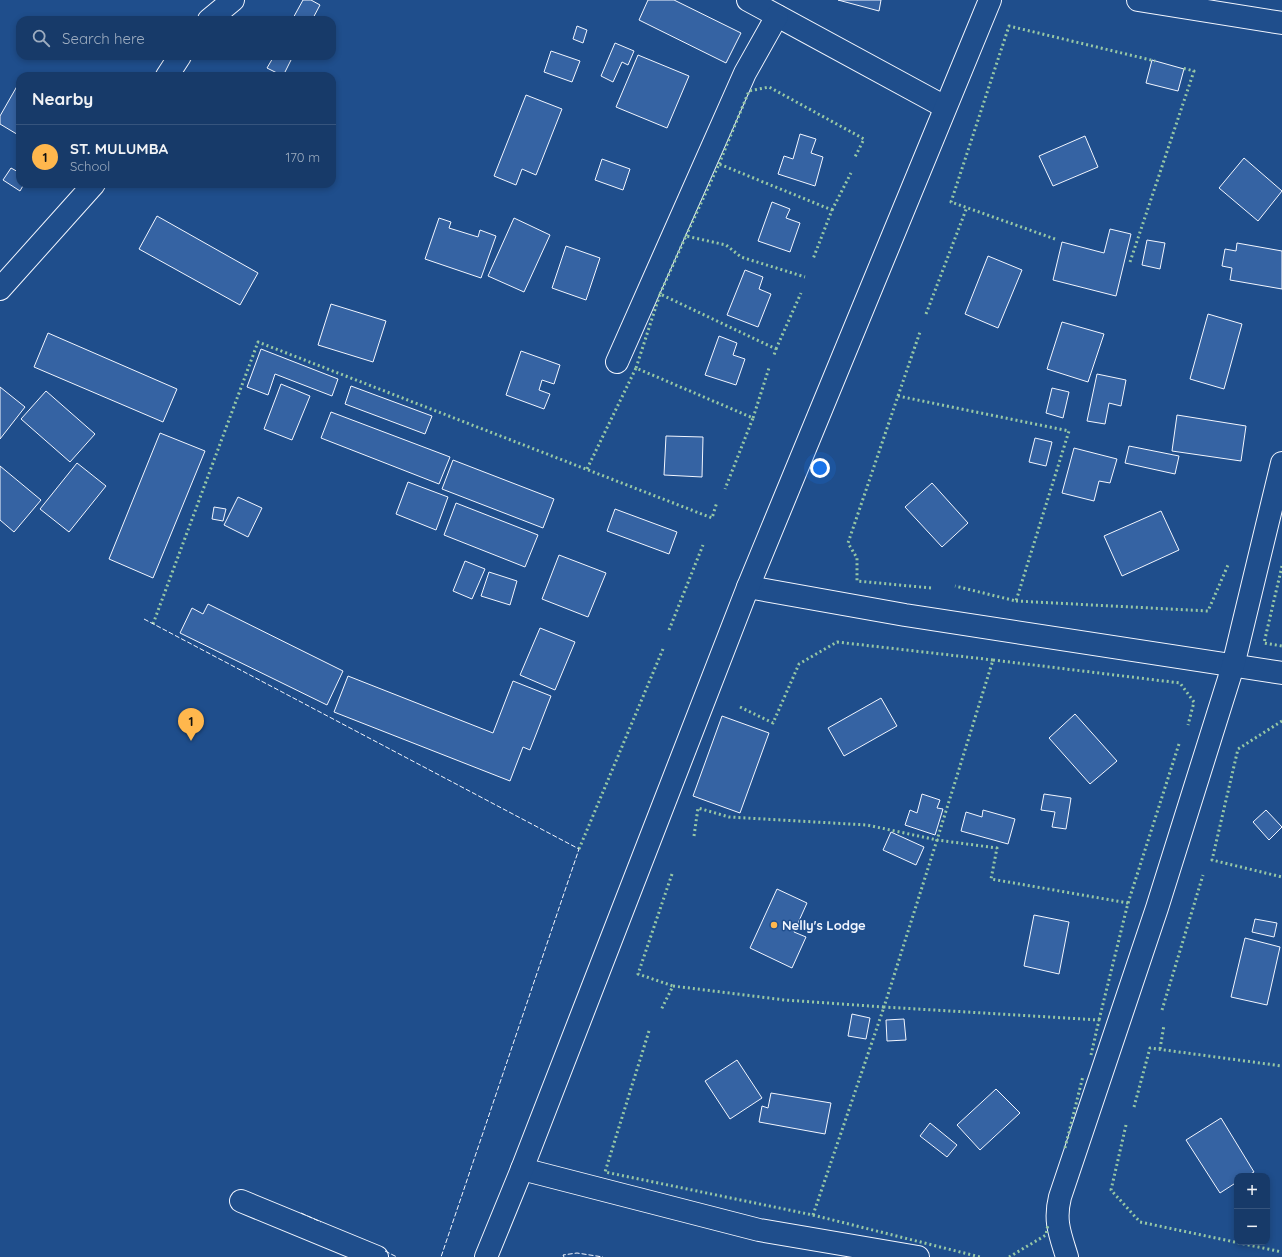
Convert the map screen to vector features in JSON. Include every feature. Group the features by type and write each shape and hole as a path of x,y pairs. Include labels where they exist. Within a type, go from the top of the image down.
{"street":[{"path":"214,16 233,0"},
{"path":"748,0 945,107"},
{"path":"486,1257 522,1169 748,587 990,0"},
{"path":"1138,0 1282,23"},
{"path":"617,362 745,73 777,16"},
{"path":"170,72 177,60"},
{"path":"0,289 90,188"},
{"path":"1067,1257 1060,1236 1056,1212 1060,1196 1157,908 1233,666 1282,463"},
{"path":"748,587 905,615 1282,673"},
{"path":"522,1169 759,1230 918,1257"},
{"path":"241,1201 377,1257"}],"building":[{"path":"303,0 311,0 320,5 314,16 294,16"},
{"path":"648,0 674,0 741,33 726,63 639,20"},
{"path":"838,0 881,0 879,11"},
{"path":"577,26 587,30 583,43 573,39"},
{"path":"615,43 634,51 628,65 622,62 613,82 601,76"},
{"path":"551,51 580,61 572,82 544,72"},
{"path":"638,55 689,76 667,128 616,107"},
{"path":"272,60 291,60 285,72 275,72 267,68"},
{"path":"1152,60 1184,69 1178,91 1146,83"},
{"path":"16,88 16,134 0,124 0,116"},
{"path":"526,95 562,109 536,175 522,169 516,185 494,176"},
{"path":"800,134 816,139 811,153 823,157 815,186 778,174 784,156 793,159"},
{"path":"1085,136 1098,167 1053,186 1039,156"},
{"path":"1244,158 1282,191 1258,221 1219,188"},
{"path":"602,159 630,169 623,190 595,180"},
{"path":"11,168 16,171 16,188 22,188 20,191 3,180"},
{"path":"772,202 790,209 786,218 800,223 790,252 758,241"},
{"path":"157,216 258,273 240,305 139,249"},
{"path":"439,218 451,222 449,228 478,237 480,230 496,236 481,278 425,259"},
{"path":"514,218 550,235 524,292 488,276"},
{"path":"1110,229 1131,234 1116,296 1053,280 1062,242 1104,253"},
{"path":"1147,240 1165,243 1160,269 1142,265"},
{"path":"1237,243 1282,251 1282,289 1230,280 1232,268 1222,266 1225,249 1236,251"},
{"path":"566,246 600,258 586,300 552,288"},
{"path":"988,256 1022,270 998,328 965,314"},
{"path":"745,270 763,277 759,289 771,294 758,327 727,315"},
{"path":"331,304 386,321 373,362 318,345"},
{"path":"1208,314 1242,324 1224,389 1190,379"},
{"path":"1062,322 1104,334 1088,382 1047,369"},
{"path":"48,333 177,389 163,422 34,367"},
{"path":"719,336 737,343 733,355 745,359 736,385 705,375"},
{"path":"261,349 338,379 332,396 275,374 268,395 247,387"},
{"path":"521,351 560,365 554,384 542,380 539,390 550,394 544,409 506,395"},
{"path":"1097,374 1126,380 1121,406 1109,403 1105,424 1087,421"},
{"path":"281,384 310,396 292,440 264,429"},
{"path":"351,386 432,416 425,434 345,404"},
{"path":"0,387 25,407 0,439"},
{"path":"1052,388 1069,392 1063,418 1046,413"},
{"path":"46,391 95,434 70,462 21,419"},
{"path":"331,412 450,457 439,484 321,438"},
{"path":"1177,415 1246,426 1241,461 1172,451"},
{"path":"160,433 205,451 153,578 109,559"},
{"path":"666,436 703,437 702,477 664,475"},
{"path":"1035,438 1052,442 1046,466 1029,462"},
{"path":"1129,446 1179,456 1175,474 1125,463"},
{"path":"1074,448 1117,459 1110,483 1099,481 1094,501 1062,493"},
{"path":"453,460 554,499 543,528 442,489"},
{"path":"77,463 106,486 69,532 40,509"},
{"path":"0,466 41,500 14,532 0,520"},
{"path":"408,482 448,497 436,530 396,514"},
{"path":"932,483 968,523 942,547 905,507"},
{"path":"238,497 262,508 248,537 224,525"},
{"path":"456,503 538,535 525,567 444,535"},
{"path":"214,507 226,509 223,521 212,519"},
{"path":"615,509 677,532 669,554 607,531"},
{"path":"1161,511 1179,550 1122,576 1104,536"},
{"path":"559,555 606,573 588,617 542,599"},
{"path":"465,561 485,569 472,599 453,591"},
{"path":"489,572 517,581 510,605 481,596"},
{"path":"208,604 343,671 327,705 180,633 192,608 203,614"},
{"path":"540,628 575,642 555,690 520,675"},
{"path":"348,676 493,733 513,681 551,696 530,750 523,747 510,781 334,712"},
{"path":"881,698 897,726 844,756 828,728"},
{"path":"1075,714 1117,761 1090,784 1049,738"},
{"path":"722,716 769,733 740,813 693,796"},
{"path":"922,794 940,800 937,808 943,809 935,835 905,825 910,810 917,813"},
{"path":"1044,794 1071,798 1066,829 1052,827 1055,812 1041,810"},
{"path":"983,810 1015,819 1008,844 961,831 966,812 982,817"},
{"path":"1266,810 1282,827 1269,840 1253,822"},
{"path":"891,832 924,847 916,865 883,850"},
{"path":"777,889 807,903 794,932 806,937 792,968 750,948"},
{"path":"1034,915 1069,922 1059,974 1024,966"},
{"path":"1255,919 1277,923 1274,937 1252,932"},
{"path":"1245,938 1280,947 1267,1005 1231,997"},
{"path":"852,1014 870,1018 866,1039 848,1036"},
{"path":"904,1019 906,1040 887,1041 886,1020"},
{"path":"737,1060 762,1098 730,1119 705,1081"},
{"path":"996,1089 1020,1113 980,1150 957,1125"},
{"path":"771,1093 831,1103 825,1134 759,1122 762,1106 768,1108"},
{"path":"1221,1118 1254,1172 1234,1173 1234,1184 1220,1193 1186,1140"},
{"path":"930,1123 957,1145 947,1157 920,1136"}],"hedge":[{"path":"1055,239 951,202 1009,26 1155,61"},
{"path":"1130,262 1194,71 1182,68"},
{"path":"719,164 749,91 769,87 864,139 855,157"},
{"path":"686,236 719,164 832,210 813,259"},
{"path":"832,210 851,173"},
{"path":"926,314 967,207"},
{"path":"660,294 686,236 726,245 741,257 805,277"},
{"path":"776,349 801,293"},
{"path":"636,368 660,294 776,349 774,355"},
{"path":"898,396 920,332"},
{"path":"153,624 258,342 712,518 717,502"},
{"path":"587,469 636,368 753,418 725,489"},
{"path":"753,418 769,368"},
{"path":"931,588 857,581 857,558 848,543 898,396 1069,431 1016,601 955,586"},
{"path":"669,630 703,545"},
{"path":"1016,601 1208,611 1228,565"},
{"path":"1282,566 1264,643 1282,646"},
{"path":"740,707 773,723 799,664 837,642 993,660 937,840 997,848 991,879 1128,903 1099,1020"},
{"path":"579,849 663,649"},
{"path":"993,660 1180,683 1194,702 1188,725"},
{"path":"1282,721 1238,749 1212,860 1282,877"},
{"path":"1128,903 1179,744"},
{"path":"694,836 698,808 729,817 867,825 937,840 884,1007 1099,1020 1091,1055"},
{"path":"672,874 638,974 673,986"},
{"path":"1162,1010 1203,875"},
{"path":"649,1031 605,1172 813,1215 884,1007 785,1000 673,986 661,1010"},
{"path":"1160,1049 1164,1025"},
{"path":"1134,1107 1150,1048 1282,1066"},
{"path":"1065,1148 1083,1076"},
{"path":"1126,1125 1111,1190 1140,1222 1282,1252"},
{"path":"813,1215 980,1257"},
{"path":"1009,1257 1046,1235 1048,1224"}],"fence":[{"path":"144,619 579,849 441,1257"},
{"path":"301,1213 321,1222"},
{"path":"385,1251 397,1257"},
{"path":"564,1257 563,1255 577,1253 603,1257"}],"place":[{"name":"ST. MULUMBA","path":"191,741"},
{"name":"Nelly's Lodge","path":"774,925"}]}
